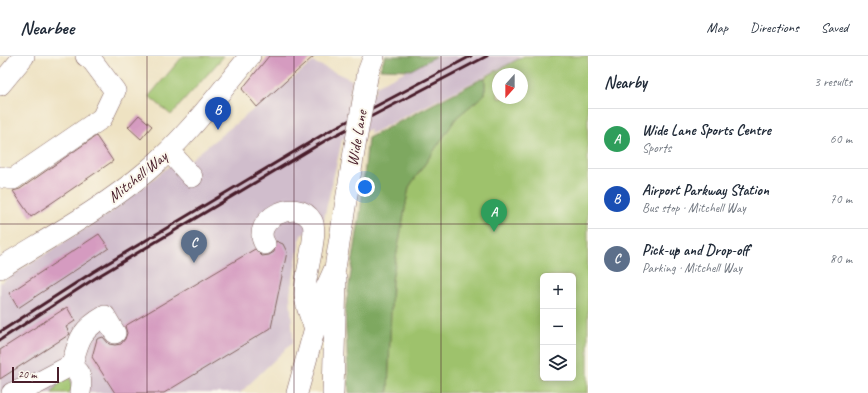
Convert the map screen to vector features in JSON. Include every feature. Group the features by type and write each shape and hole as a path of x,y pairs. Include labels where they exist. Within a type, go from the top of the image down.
{"street":[{"path":"0,85 24,56"},
{"path":"0,176 13,179 102,118 115,91 91,59 86,56"},
{"name":"Mitchell Way","path":"0,268 115,196 169,151 190,129 250,56"},
{"name":"Wide Lane","path":"333,393 333,348 337,289 335,268 355,146 371,64"},
{"path":"169,151 192,177"},
{"path":"264,244 262,239 262,231 271,216 289,210 299,210 307,214 313,222 314,232 305,292 315,328"},
{"name":"Wide Lane","path":"297,393 326,288 335,268"},
{"path":"71,368 84,331 110,324"},
{"path":"12,393 36,384 64,369 71,368 78,372 81,379 80,393"}],"shaded area":[{"path":"436,56 525,56 501,68 492,68 492,73 370,134 370,129 342,140 322,227 301,235 290,294 293,342 240,393 0,393 0,283 113,211 182,156 190,160 313,62 352,80 348,105 375,92 376,86"}],"green space":[{"path":"183,56 224,56 171,115 149,96"},
{"path":"385,56 436,56 411,70 380,69"},
{"path":"524,56 588,56 588,393 388,393 392,280 409,187 457,117 485,94 485,77 492,73 492,104 528,104 528,68 502,68"},
{"path":"485,77 485,94 457,117 409,187 392,280 388,393 349,393 345,311 360,214 368,138"},
{"path":"70,375 72,389 69,393 52,393 64,376"}],"building":[{"path":"269,56 314,56 257,107 242,89"},
{"path":"139,115 152,126 141,139 128,127"},
{"path":"96,136 113,161 31,217 13,191 20,189"},
{"path":"99,234 109,248 18,308 9,293"},
{"path":"276,241 283,244 287,252 271,328 164,393 115,393 92,357 97,339 103,337 109,344 121,344 127,333 125,326 255,249 262,256 269,255 274,252"},
{"path":"67,307 75,321 66,327 70,334 0,379 0,350"}],"railway":[{"path":"0,332 93,272 329,131 471,56"},
{"path":"0,340 97,277 328,139 487,56"}],"place":[{"name":"Airport Parkway Station","path":"218,130"},
{"name":"Wide Lane Sports Centre","path":"494,232"},
{"name":"Pick-up and Drop-off","path":"194,263"}]}
